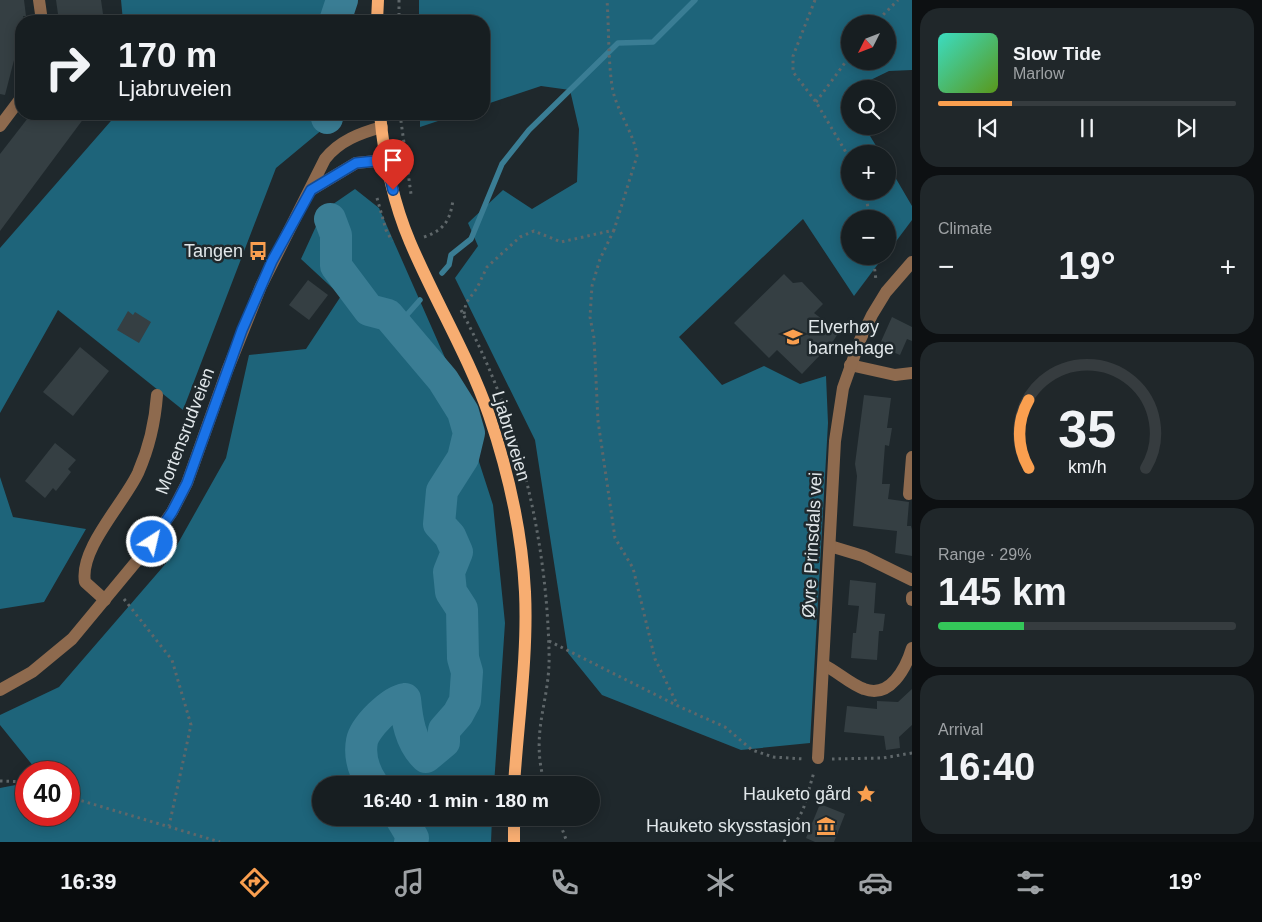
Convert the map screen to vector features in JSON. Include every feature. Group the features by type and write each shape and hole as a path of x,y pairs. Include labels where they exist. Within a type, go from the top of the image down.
{"main road":[{"path":"377,15 378,0"},
{"name":"Ljabruveien","path":"381,120 386,160 395,201 410,242 465,356 488,414 514,510 520,540 525,601 515,776"},
{"path":"514,826 514,842"}],"street":[{"path":"39,0 41,15"},
{"path":"0,126 15,106"},
{"name":"Mortensrudveien","path":"0,690 46,662 72,639 163,527 180,498 193,468 237,342 261,286 286,233 311,190 325,159 333,149 381,120"},
{"name":"Mortensrudveien","path":"311,190 356,163 386,160"},
{"name":"Øvre Prinsdals vei","path":"817,759 824,665 825,597 830,546 835,441 843,388 850,365 872,315 886,292 912,262"},
{"path":"850,365 895,375 912,372"},
{"path":"105,600 85,582 84,575 87,559 140,467 150,442 157,395"},
{"path":"909,494 912,457"},
{"path":"830,546 864,556 912,580"},
{"path":"824,665 863,689 878,690 892,684 900,674 912,648"}],"path":[{"path":"399,0 399,15"},
{"path":"607,0 612,87 635,145 637,156 614,230 600,259 592,286 590,317 594,338 598,421 615,538 633,568 655,659 678,706"},
{"path":"815,0 799,37 792,64 794,77 816,102 842,145"},
{"path":"883,15 898,0"},
{"path":"816,102 841,68"},
{"path":"377,195 386,230 396,247"},
{"path":"424,237 438,232 446,225 453,200"},
{"path":"464,315 466,303 477,288 487,267 520,237 534,231 561,242 614,230"},
{"path":"124,599 172,660 191,725 169,826"},
{"path":"549,642 678,706 726,727 752,750 773,756 858,760 912,753"},
{"path":"784,842 803,810 817,759"},
{"path":"0,781 15,782"},
{"path":"80,801 220,842"},
{"path":"561,826 566,842"}],"shaded area":[{"path":"121,0 350,0 350,15 122,15"},
{"path":"419,0 912,0 912,70 889,71 871,80 841,80 841,135 869,135 876,145 841,145 841,200 896,200 896,179 912,206 912,220 896,241 896,210 841,210 841,265 877,265 854,296 803,219 679,337 722,385 764,366 800,384 826,376 828,423 810,743 741,750 602,695 568,653 535,440 455,278 478,246 468,223 503,190 532,209 577,182 579,129 570,90 541,86 490,103 490,15 419,15"},
{"path":"112,120 334,120 276,168 183,410 58,310 0,413 0,248"},
{"path":"420,120 441,120 420,127"},
{"path":"355,189 379,208 446,360 493,505 505,623 495,776 312,776 312,826 492,826 491,842 0,842 0,788 15,785 15,826 80,826 80,761 29,761 0,725 0,715 59,687 168,561 226,458 249,355 306,349 341,296 301,259 323,211"},
{"path":"0,477 13,517 86,529 44,602 0,609"}],"building":[{"path":"0,0 24,0 26,15 15,15 15,56 5,95 0,94"},
{"path":"56,0 101,0 103,15 58,15"},
{"path":"26,120 83,120 0,231 0,154"},
{"path":"784,274 793,283 802,282 823,304 814,313 839,332 824,355 822,353 802,374 777,350 769,358 734,323"},
{"path":"308,280 328,295 309,320 289,305"},
{"path":"128,311 133,315 135,312 151,322 139,343 117,330"},
{"path":"892,317 912,327 912,341 907,339 900,355 879,346"},
{"path":"80,347 109,371 73,416 43,392"},
{"path":"864,395 891,398 887,428 892,428 889,446 885,445 882,484 890,484 888,499 909,502 907,526 911,526 912,530 912,556 895,553 897,531 853,526 857,476 855,464"},
{"path":"55,443 76,460 68,469 71,472 56,491 53,488 45,498 25,481"},
{"path":"850,580 876,583 874,613 885,614 883,631 879,631 877,660 851,658 853,633 856,633 859,606 848,605"},
{"path":"912,689 912,725 899,737 900,748 886,750 884,736 844,732 847,706 877,709 877,701 898,702"},
{"name":"Hauketo skysstasjon","path":"820,804 845,814 834,842 815,842 806,838"}],"waterway":[{"path":"337,15 342,0"},
{"path":"442,273 449,265 451,255 471,239 502,164 529,130 618,43 653,42 695,0"},
{"path":"330,219 336,235 336,266 369,310 388,315 443,380 463,412 469,433 463,458 442,491 439,524 450,536 457,552 449,572 451,592 462,609 463,658 467,672 465,701 458,714 444,730 444,742 426,757 413,738 408,723 405,699 386,709 373,722 362,741 361,753 368,776"},
{"path":"397,326 420,300"},
{"path":"406,826 413,838 410,842"}],"place":[{"name":"Tangen","path":"258,251"},
{"name":"Elverhøy barnehage","path":"793,337"},
{"name":"Hauketo gård","path":"866,794"},
{"name":"Hauketo skysstasjon","path":"826,826"}],"route":[{"path":"152,542 172,512 187,483 242,330 272,261 311,190 344,168 356,163 386,160 393,190"}]}
